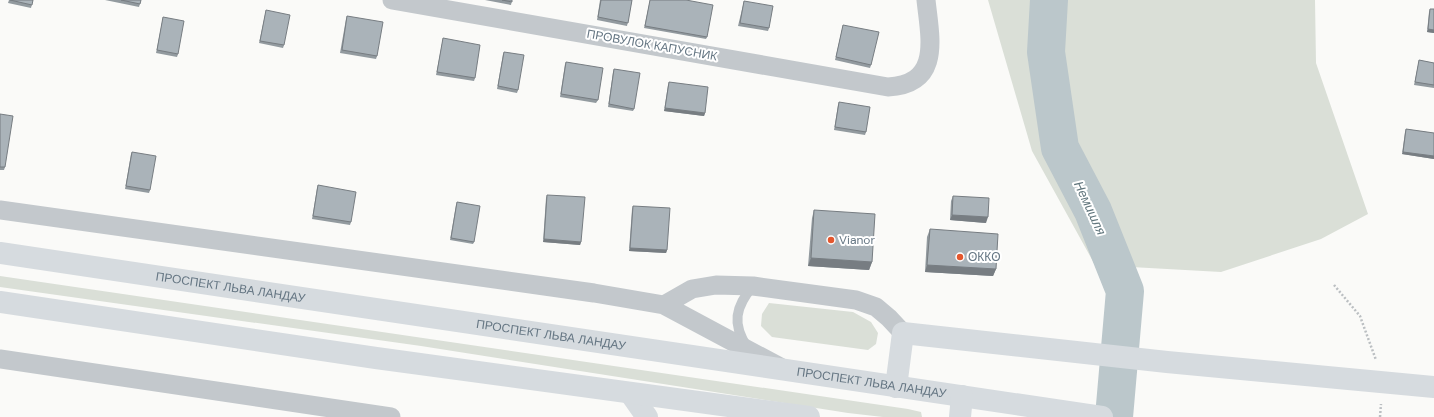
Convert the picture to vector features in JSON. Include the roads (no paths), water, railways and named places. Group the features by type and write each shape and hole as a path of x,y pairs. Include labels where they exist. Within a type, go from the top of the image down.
{"main road":[{"name":"ПРОСПЕКТ ЛЬВА ЛАНДАУ","path":"0,253 896,387 961,407 1056,410 1102,417"},
{"path":"0,302 376,358 797,416"},
{"path":"896,387 903,333 1167,362 1434,387"},
{"path":"630,393 647,417"}],"street":[{"name":"ПРОВУЛОК КАПУСНИК","path":"392,0 888,87 900,86 911,82 920,75 927,65 931,54 926,0"},
{"path":"0,210 563,289 664,305 788,371"},
{"path":"664,305 692,289 716,285 753,286 856,300 876,307 890,318 903,333"},
{"path":"0,359 335,413 391,417"}],"lane":[{"path":"749,350 742,339 737,319 738,309 743,297 753,286"}],"waterway":[{"name":"Немишля","path":"1049,0 1046,52 1060,148 1093,211 1125,291 1114,417"}],"place":[{"name":"Vianor","path":"831,240"},
{"name":"ОККО","path":"960,257"}]}
